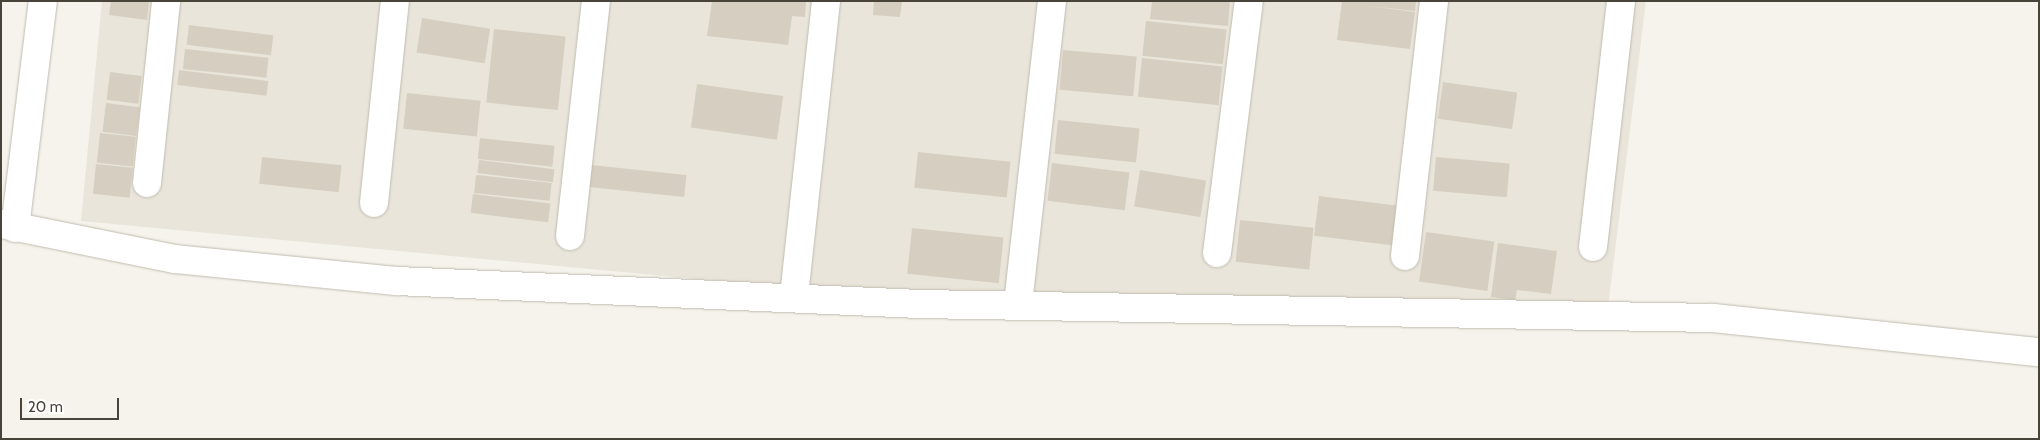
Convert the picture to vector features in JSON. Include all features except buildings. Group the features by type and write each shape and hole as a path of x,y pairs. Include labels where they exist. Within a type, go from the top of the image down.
{"street":[{"path":"43,1 8,226 175,259 397,281 794,296 920,304 1018,304 1713,318 2039,352"},
{"path":"147,183 166,1"},
{"path":"374,203 395,1"},
{"path":"570,236 596,1"},
{"path":"794,296 826,1"},
{"path":"1018,304 1052,1"},
{"path":"1217,254 1249,1"},
{"path":"1405,256 1434,1"},
{"path":"1593,247 1621,1"}],"shaded area":[{"path":"102,1 1646,1 1606,323 769,286 81,221"}]}
